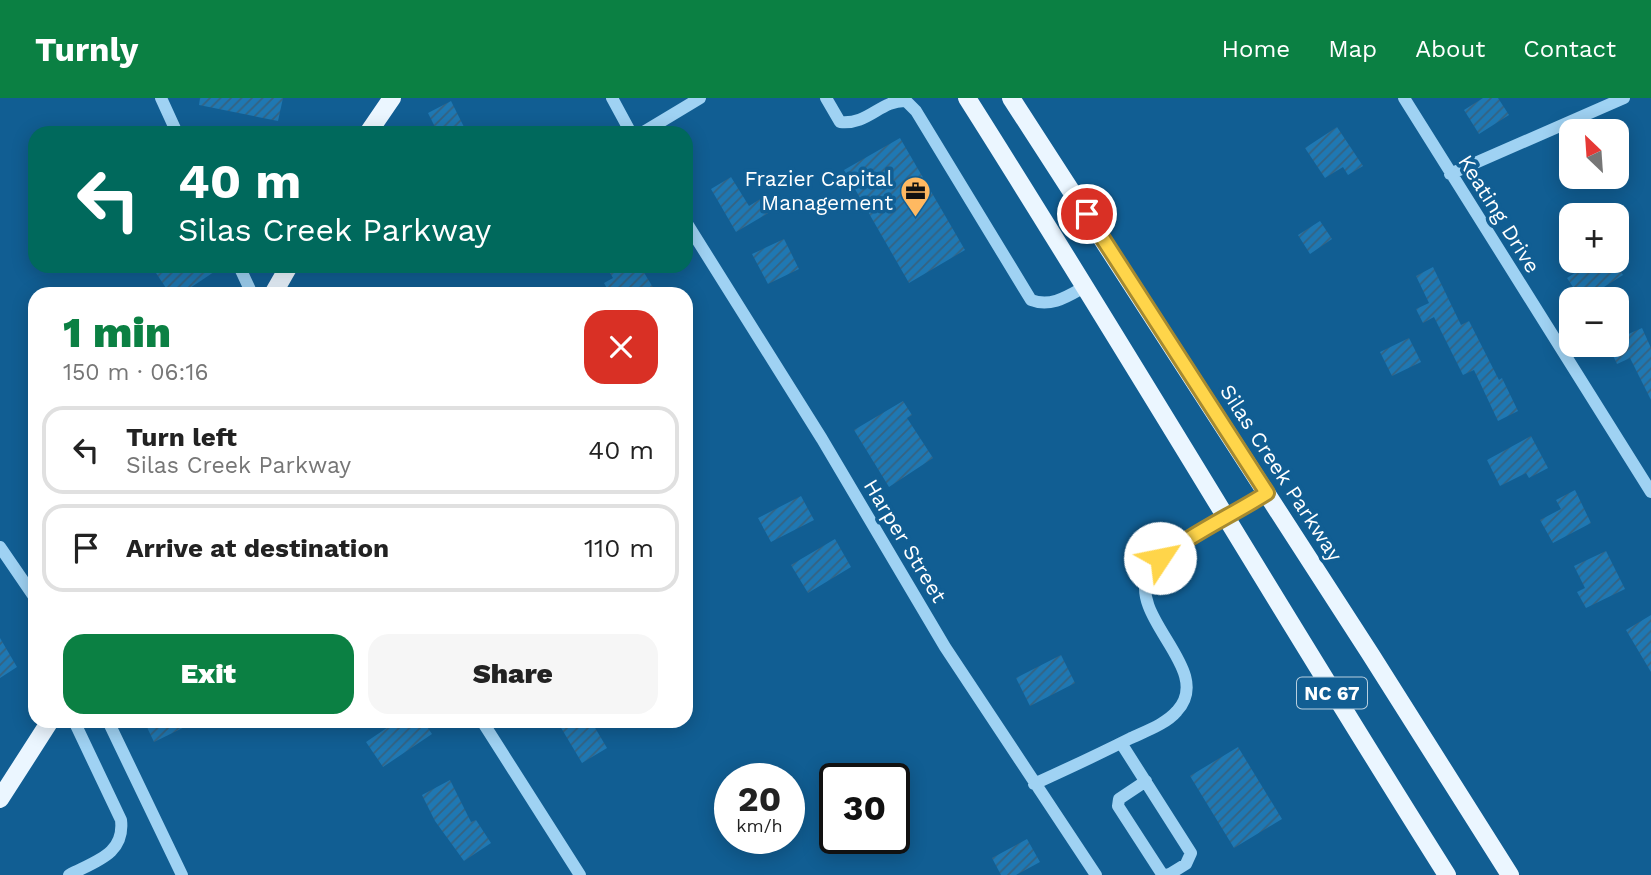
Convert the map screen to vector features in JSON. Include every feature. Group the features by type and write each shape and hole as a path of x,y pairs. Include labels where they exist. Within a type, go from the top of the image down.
{"main road":[{"path":"373,126 391,98"},
{"name":"NC 67","path":"967,98 1086,286 1225,519 1447,875"},
{"name":"Silas Creek Parkway","path":"1012,98 1510,875"},
{"path":"0,800 46,728"}],"street":[{"path":"161,98 174,126"},
{"path":"612,98 627,126"},
{"path":"654,126 700,98"},
{"path":"825,98 840,122 855,123 897,100 906,100 916,111 1031,300 1040,304 1059,300 1086,286"},
{"name":"Keating Drive","path":"1404,98 1651,492"},
{"path":"1450,174 1624,98"},
{"name":"Harper Street","path":"693,233 822,439 946,647 1096,875"},
{"path":"1034,784 1121,743 1178,711 1186,695 1186,679 1179,661 1150,612 1146,593 1147,574 1160,558 1180,542 1267,493"},
{"path":"0,547 28,588"},
{"path":"69,875 114,849 123,835 121,820 77,728"},
{"path":"111,728 181,875"},
{"path":"486,728 580,875"},
{"path":"1121,743 1146,781 1191,853 1186,864 1168,875 1162,874 1118,806 1119,800 1146,781"}],"building":[{"path":"200,98 283,98 278,121 199,105"},
{"path":"1483,98 1498,98 1509,115 1479,134 1464,110"},
{"path":"451,101 464,126 434,126 428,113"},
{"path":"1337,127 1363,166 1348,175 1343,167 1325,178 1305,148"},
{"path":"900,138 965,250 909,283 844,170"},
{"path":"731,177 749,206 762,198 770,212 736,232 711,189"},
{"path":"1320,221 1332,239 1310,254 1298,235"},
{"path":"784,239 799,269 768,284 752,254"},
{"path":"1433,267 1461,325 1469,321 1518,411 1498,421 1474,370 1463,375 1434,317 1423,323 1416,309 1429,303 1416,276"},
{"path":"156,273 212,273 192,287 165,287"},
{"path":"610,273 644,273 653,287 606,287 604,283 613,278"},
{"path":"1575,273 1623,275 1604,287 1573,287 1567,278"},
{"path":"1642,328 1651,348 1651,400 1630,358 1617,364 1614,357 1629,357 1629,334"},
{"path":"1409,338 1421,362 1392,376 1380,352"},
{"path":"903,401 912,415 907,418 933,458 889,487 854,430"},
{"path":"1531,436 1548,468 1529,478 1526,473 1500,486 1487,460"},
{"path":"1575,490 1591,523 1553,543 1540,520 1561,509 1556,500"},
{"path":"801,496 814,520 771,542 758,518"},
{"path":"835,539 851,567 808,593 791,565"},
{"path":"1606,551 1625,589 1586,608 1577,592 1585,588 1574,566"},
{"path":"1651,615 1651,672 1626,630"},
{"path":"0,638 17,667 0,678"},
{"path":"1061,655 1075,683 1030,706 1016,678"},
{"path":"147,728 183,728 154,742"},
{"path":"387,728 428,728 432,734 383,767 366,742"},
{"path":"561,728 595,728 607,748 582,763"},
{"path":"1238,747 1282,819 1234,848 1190,776"},
{"path":"450,780 471,822 476,820 491,843 464,861 435,821 422,795"},
{"path":"1027,839 1040,862 1016,875 1001,875 992,858"}],"place":[{"name":"Frazier Capital Management","path":"916,218"}],"route":[{"path":"1087,214 1267,493 1180,542 1160,558"}]}
